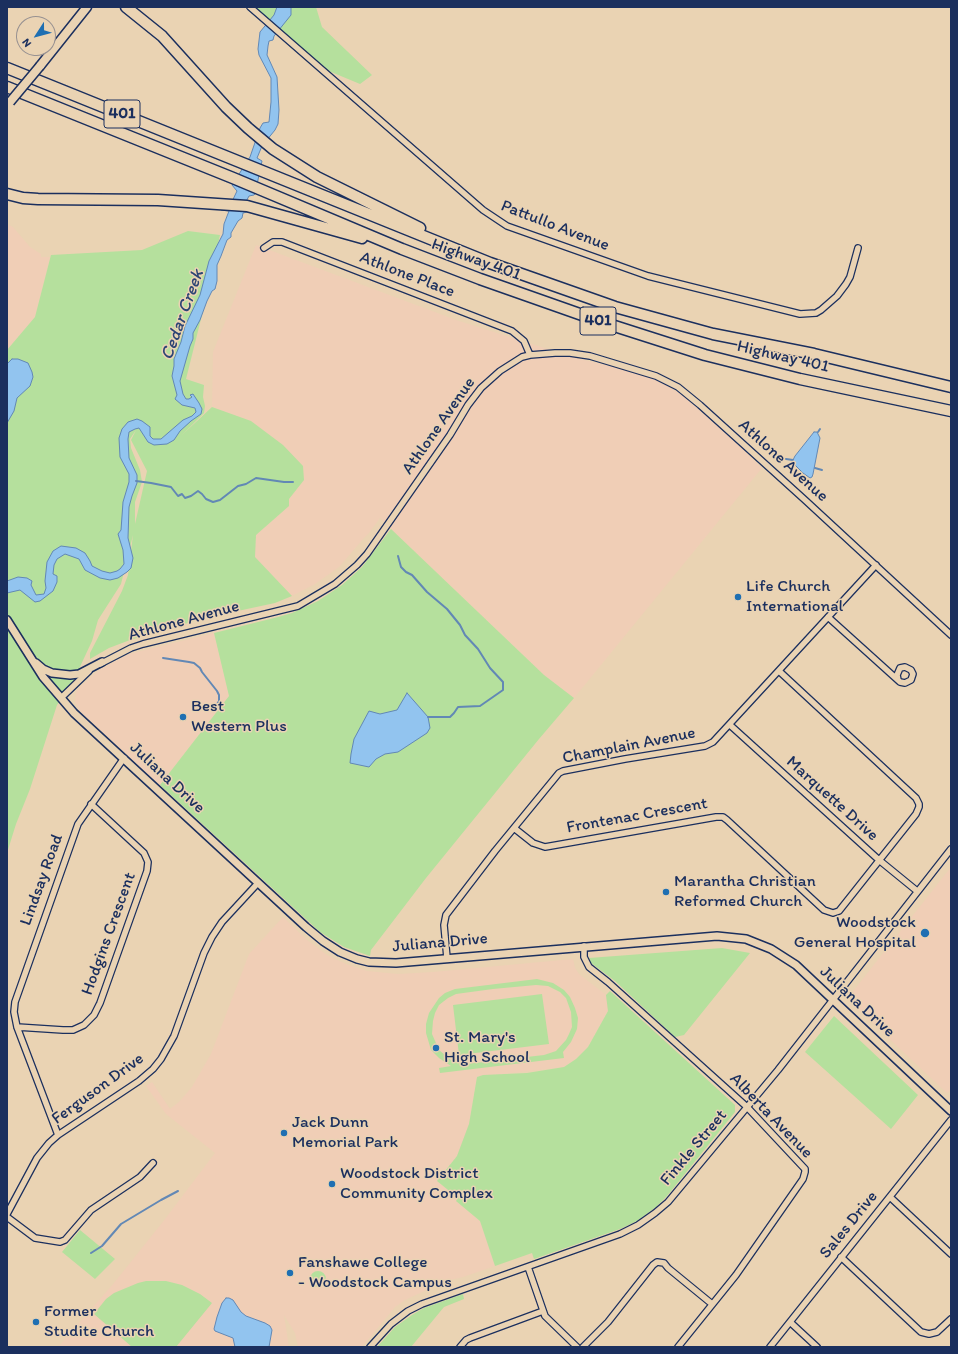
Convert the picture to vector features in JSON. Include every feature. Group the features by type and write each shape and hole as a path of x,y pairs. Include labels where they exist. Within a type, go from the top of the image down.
{"highway":[{"path":"126,7 162,36 226,107 273,149 317,177 490,262"},
{"name":"Highway 401","path":"7,68 490,262 615,307 713,334 814,354 951,387"},
{"name":"Highway 401","path":"7,87 258,188 402,249 480,279 605,323 705,355 800,379 951,411"},
{"path":"7,194 23,198 38,199 158,200 247,206 402,249"}],"main road":[{"path":"8,104 87,7"}],"street":[{"name":"Pattullo Avenue","path":"250,7 483,210 498,221 526,233 648,276 800,314 816,313 832,301 842,290 850,277 858,248"},
{"name":"Athlone Place","path":"264,248 273,242 282,242 512,331 524,342 530,355"},
{"name":"Athlone Avenue","path":"61,698 102,662 131,648 298,606 335,584 367,554 481,388 510,364 530,355 562,353 590,356 656,376 678,387 700,405 951,635"},
{"name":"Champlain Avenue","path":"447,958 444,925 446,915 555,777 563,771 705,746 713,742 876,565"},
{"path":"828,617 898,680"},
{"name":"Juliana Drive","path":"7,620 43,677 61,698 258,883 314,934 331,947 349,956 369,962 396,963 717,936 746,939 771,949 796,965 951,1111"},
{"path":"27,653 36,664 43,669 61,675 74,675 102,662"},
{"name":"Frontenac Crescent","path":"514,828 534,843 544,846 707,818 723,817 824,910 833,913 842,909 878,860 916,814 919,807 918,801 779,671"},
{"name":"Marquette Drive","path":"730,725 878,860 917,891"},
{"name":"Lindsay Road","path":"58,1135 17,1027 14,1007 17,992 73,835 91,804 124,758"},
{"name":"Hodgins Crescent","path":"17,1027 73,1030 84,1025 94,1015 103,995 148,867 144,853 91,804"},
{"name":"Finkle Street","path":"370,1347 397,1319 422,1304 620,1234 650,1218 668,1202 747,1107 951,849"},
{"name":"Ferguson Drive","path":"7,1214 37,1158 49,1143 58,1135 139,1081 153,1069 162,1058 174,1036 204,952 212,937 222,922 258,883"},
{"name":"Alberta Avenue","path":"584,946 584,957 589,967 608,982 747,1107 803,1167 805,1172 803,1179 736,1276 678,1347"},
{"name":"Sales Drive","path":"770,1347 951,1120"},
{"path":"7,1217 35,1238 60,1242 65,1240 91,1210 140,1177 153,1163"},
{"path":"890,1197 951,1254"},
{"path":"841,1258 921,1332 929,1334 937,1332 951,1318"},
{"path":"583,1347 608,1322 653,1265 657,1262 664,1263 668,1268 712,1304"},
{"path":"528,1267 543,1311 548,1320 577,1347"},
{"path":"460,1347 470,1338 543,1311"},
{"path":"790,1322 817,1347"}],"shaded area":[{"path":"7,224 13,227 30,247 41,254 41,257 50,257 35,317 7,350"},
{"path":"256,245 456,320 576,358 614,367 656,380 681,394 762,468 574,698 544,675 380,518 339,567 315,584 292,596 254,557 256,535 289,506 289,499 304,480 251,421 212,407 213,352"},
{"path":"214,633 229,696 160,785 79,710 75,702 76,692 99,670 129,654"},
{"name":"Woodstock General Hospital","path":"951,867 951,1089 947,1093 847,999"},
{"path":"283,917 307,940 327,955 346,964 367,971 398,974 433,972 573,959 575,968 579,974 606,995 608,1011 588,1047 576,1059 564,1067 477,1077 469,1124 457,1156 437,1181 458,1199 456,1201 480,1221 495,1266 446,1281 405,1300 395,1307 362,1347 298,1347 295,1333 284,1315 289,1347 58,1347 114,1283 215,1153 166,1114 146,1086 152,1082 170,1109 179,1102 192,1087 211,1054 249,954"}],"green space":[{"path":"254,7 316,7 322,27 372,75 360,84 324,69"},
{"path":"188,231 220,235 186,379 204,385 204,413 182,435 212,407 251,421 283,445 303,466 304,480 289,499 289,506 256,535 255,557 292,596 275,603 205,618 130,640 109,648 90,659 90,653 122,591 128,575 133,535 121,584 98,620 92,641 72,684 57,705 30,789 16,824 7,853 7,350 35,317 51,255 142,250","holes":["136,430 131,440 147,471 135,524 135,502 142,482 140,470 131,448 130,439"]},
{"path":"391,529 544,675 574,698 426,878 371,950 370,956 344,947 320,932 160,785 229,696 214,633 292,613 318,601 342,585 362,567"},
{"path":"722,948 750,953 684,1035 675,1037 615,981 591,963 589,958"},
{"path":"537,979 553,983 564,990 570,997 578,1018 577,1029 571,1042 563,1052 564,1058 440,1073 439,1068 451,1066 439,1058 431,1050 426,1033 426,1024 429,1013 439,998 445,993 455,989","holes":["536,985 548,986 560,992 566,998 571,1012 572,1027 566,1040 556,1051 544,1055 466,1064 452,1061 439,1050 432,1034 433,1021 439,1005 448,998 456,994 493,989"]},
{"path":"610,991 735,1105 735,1112 667,1196 656,1207 637,1221 620,1229 534,1259 532,1253 495,1266 480,1221 456,1201 458,1198 437,1181 457,1156 469,1124 477,1077 483,1075 527,1073 564,1067 576,1059 588,1047 608,1011 606,995"},
{"path":"542,994 549,1044 459,1055 453,1005"},
{"path":"834,1016 918,1095 891,1129 805,1052"},
{"path":"80,1230 115,1259 95,1279 62,1252"},
{"path":"318,1271 325,1276 326,1279 321,1286 318,1287 311,1282 310,1279 315,1272"},
{"path":"146,1281 166,1281 182,1285 200,1294 212,1303 176,1347 132,1347 94,1314 106,1299 114,1293"},
{"path":"463,1294 464,1299 444,1307 411,1347 377,1347 395,1327 412,1315 424,1308"}],"water":[{"path":"277,7 291,7 291,15 274,36 273,40 269,41 267,55 277,77 279,110 278,124 262,146 257,158 262,161 255,194 249,196 242,209 252,211 243,213 242,218 238,221 231,233 231,237 227,240 217,265 217,281 215,289 212,291 207,301 200,320 193,333 193,339 180,381 183,394 186,399 192,397 190,395 193,394 202,409 201,414 180,431 174,440 167,444 154,445 148,442 139,428 129,432 129,458 137,475 137,483 129,507 128,538 133,558 131,568 118,578 110,580 100,578 85,570 79,559 65,554 57,559 54,565 53,574 57,576 57,582 53,591 40,601 35,602 20,590 7,593 7,581 18,577 27,578 32,581 31,585 36,595 44,594 46,588 45,581 47,562 53,551 61,546 76,548 85,553 92,566 102,571 110,573 120,569 124,564 123,550 118,534 121,530 123,502 129,482 129,474 120,457 119,438 122,429 128,422 137,419 150,427 150,436 153,439 161,439 183,420 192,416 196,412 195,408 182,405 175,399 177,395 172,376 174,359 181,342 185,326 200,295 209,261 223,234 224,224 229,211 221,210 219,208 229,208 237,191 232,185 250,157 260,128 263,123 269,122 271,78 259,55 258,49 260,32 274,15"},
{"path":"12,359 18,359 28,363 33,377 30,386 17,398 14,411 7,423 7,364"},
{"path":"814,432 817,432 820,438 813,474 810,478 792,462"},
{"path":"407,693 428,717 430,728 427,733 398,752 385,754 376,759 369,767 350,763 354,739 369,711 380,714 397,710"},
{"path":"226,1298 233,1300 241,1312 246,1316 270,1326 272,1330 269,1347 235,1347 233,1338 215,1331 214,1329 217,1317 222,1303"}],"waterway":[{"path":"786,459 793,460"},
{"path":"815,468 822,470"},
{"path":"136,481 171,487 178,496 182,494 185,498 198,491 206,499 213,502 220,500 238,486 246,484 256,478 293,482"},
{"path":"398,556 401,567 412,575 427,592 447,609 460,625 465,635 478,649 490,668 503,682 503,690 480,706 458,707 450,717 428,717"},
{"path":"163,658 194,663 200,668 219,695 219,701 214,709"},
{"path":"91,1253 102,1246 121,1224 178,1191"}],"place":[{"name":"Life Church International","path":"738,597"},
{"name":"Best Western Plus","path":"183,717"},
{"name":"Marantha Christian Reformed Church","path":"666,892"},
{"name":"Woodstock General Hospital","path":"925,933"},
{"name":"St. Mary's High School","path":"436,1048"},
{"name":"Jack Dunn Memorial Park","path":"284,1133"},
{"name":"Woodstock District Community Complex","path":"332,1184"},
{"name":"Fanshawe College - Woodstock Campus","path":"290,1273"},
{"name":"Former Studite Church","path":"36,1322"}],"water label":[{"name":"Cedar Creek","path":"183,315"}]}
